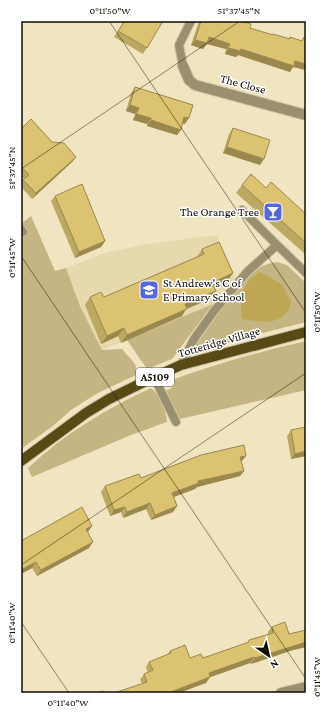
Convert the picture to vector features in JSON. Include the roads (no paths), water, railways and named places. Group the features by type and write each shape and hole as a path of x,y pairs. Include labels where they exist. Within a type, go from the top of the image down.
{"main road":[{"name":"Totteridge Village","path":"21,461 86,413 109,399 154,377 181,365 306,332"}],"street":[{"name":"The Close","path":"183,66 189,80 195,85 306,115"},
{"path":"281,693 306,687"}],"lane":[{"path":"183,66 179,45 191,21"},
{"path":"242,210 306,273"},
{"path":"181,365 194,339 214,311 247,272 277,245"},
{"path":"154,377 176,422"}],"place":[{"name":"The Orange Tree","path":"273,212"},
{"name":"St Andrew's C of E Primary School","path":"149,290"}]}
